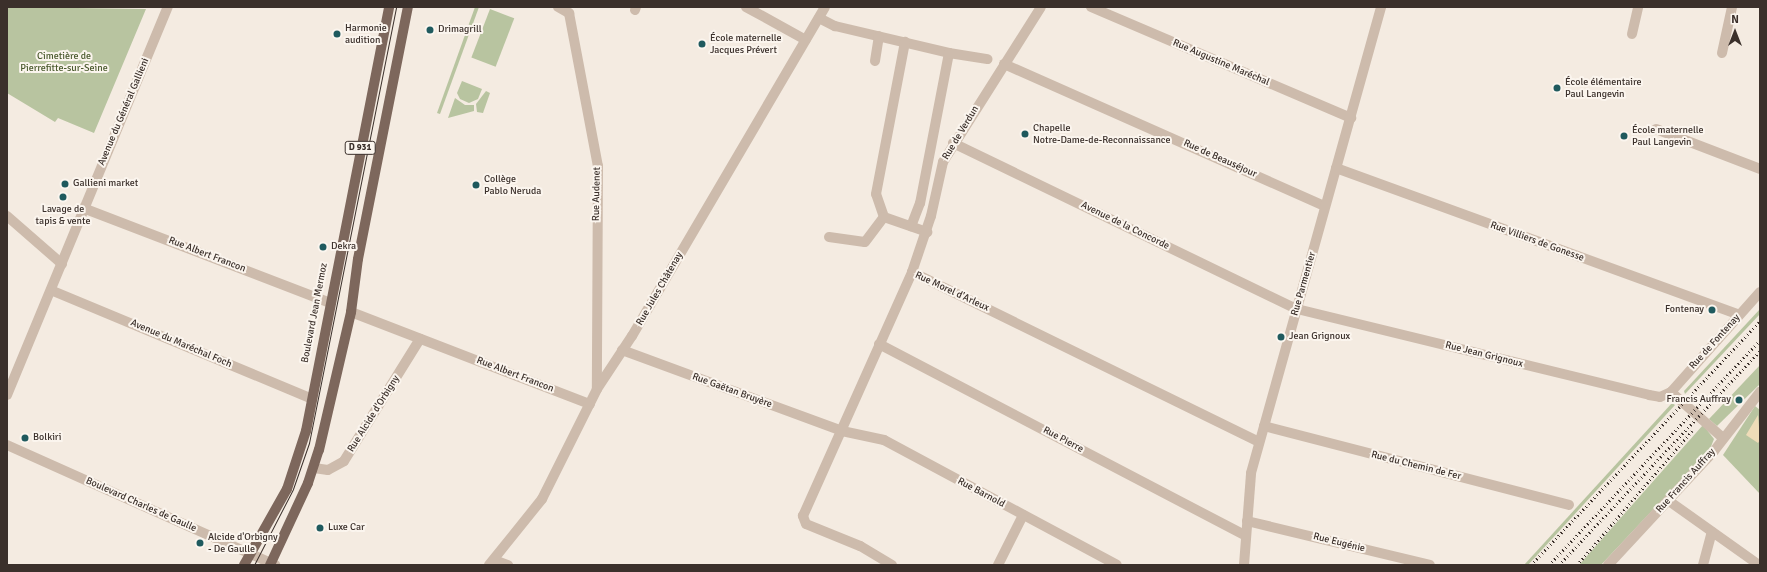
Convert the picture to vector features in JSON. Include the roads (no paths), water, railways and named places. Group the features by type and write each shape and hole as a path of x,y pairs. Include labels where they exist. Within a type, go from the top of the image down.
{"main road":[{"name":"Boulevard Jean Mermoz","path":"244,565 287,489 306,431 310,398 389,7"},
{"name":"D 931","path":"272,564 314,468 351,312 358,258 408,7"}],"street":[{"name":"Avenue du Général Gallieni","path":"7,396 53,291 83,208 168,7"},
{"name":"Rue Audenet","path":"558,7 569,13 598,166 597,389"},
{"path":"746,7 806,40"},
{"name":"Rue Jules Châtenay","path":"491,562 542,499 597,389 622,350 825,7"},
{"name":"Rue de Verdun","path":"912,272 927,232 938,178 953,143 1040,7"},
{"name":"Rue Augustine Maréchal","path":"1091,7 1351,118"},
{"name":"Rue Parmentier","path":"1244,565 1251,473 1382,7"},
{"path":"1632,34 1638,7"},
{"path":"1722,53 1732,7"},
{"path":"819,18 835,26 949,53 988,59"},
{"path":"875,61 879,36"},
{"path":"884,217 876,194 905,42"},
{"path":"911,226 920,203 949,53"},
{"name":"Rue de Beauséjour","path":"1004,64 1325,206"},
{"path":"1656,129 1760,169"},
{"name":"Avenue de la Concorde","path":"953,143 1296,309"},
{"name":"Rue Villiers de Gonesse","path":"1336,168 1739,315"},
{"name":"Rue Albert Francon","path":"83,208 330,303"},
{"path":"7,216 62,264"},
{"path":"884,217 927,232"},
{"path":"828,237 865,242 884,217"},
{"name":"Rue Morel d'Arleux","path":"892,565 860,546 806,524 803,516 912,272 1259,442"},
{"name":"Avenue du Maréchal Foch","path":"53,291 310,398"},
{"name":"Rue de Fontenay","path":"1671,392 1760,292"},
{"name":"Rue Jean Grignoux","path":"1296,309 1649,395 1660,397 1671,392"},
{"name":"Rue Albert Francon","path":"351,312 590,404"},
{"name":"Rue Alcide d'Orbigny","path":"314,468 328,470 344,461 420,339"},
{"name":"Rue Pierre","path":"879,344 1246,536"},
{"name":"Rue Gaëtan Bruyère","path":"622,350 842,431"},
{"path":"1671,392 1723,438"},
{"name":"Rue Francis Auffray","path":"1608,565 1669,501 1760,392"},
{"name":"Rue du Chemin de Fer","path":"1264,426 1569,505"},
{"name":"Rue Barnold","path":"842,431 884,440 1117,565"},
{"name":"Boulevard Charles de Gaulle","path":"7,445 272,564"},
{"path":"1669,501 1759,565"},
{"path":"998,565 1023,515"},
{"name":"Rue Eugénie","path":"1247,521 1430,565"},
{"path":"1703,565 1712,532"},
{"path":"491,562 508,565"}],"tram line":[{"path":"254,565 293,489 309,443 396,7"}],"railway":[{"path":"1531,565 1760,321"},
{"path":"1549,565 1760,340"},
{"path":"1559,565 1760,351"},
{"path":"1577,565 1692,431"}],"place":[{"name":"Drimagrill","path":"430,30"},
{"name":"Harmonie audition","path":"337,34"},
{"name":"École maternelle Jacques Prévert","path":"702,44"},
{"name":"École élémentaire Paul Langevin","path":"1557,88"},
{"name":"Chapelle Notre-Dame-de-Reconnaissance","path":"1025,134"},
{"name":"École maternelle Paul Langevin","path":"1624,136"},
{"name":"Gallieni market","path":"65,184"},
{"name":"Collège Pablo Neruda","path":"476,185"},
{"name":"Lavage de tapis & vente","path":"63,197"},
{"name":"Dekra","path":"323,247"},
{"name":"Fontenay","path":"1712,310"},
{"name":"Jean Grignoux","path":"1281,337"},
{"name":"Francis Auffray","path":"1739,400"},
{"name":"Bolkiri","path":"25,438"},
{"name":"Luxe Car","path":"320,528"},
{"name":"Alcide d'Orbigny - De Gaulle","path":"200,543"}],"park label":[{"name":"Cimetière de Pierrefitte-sur-Seine","path":"64,62"}]}
